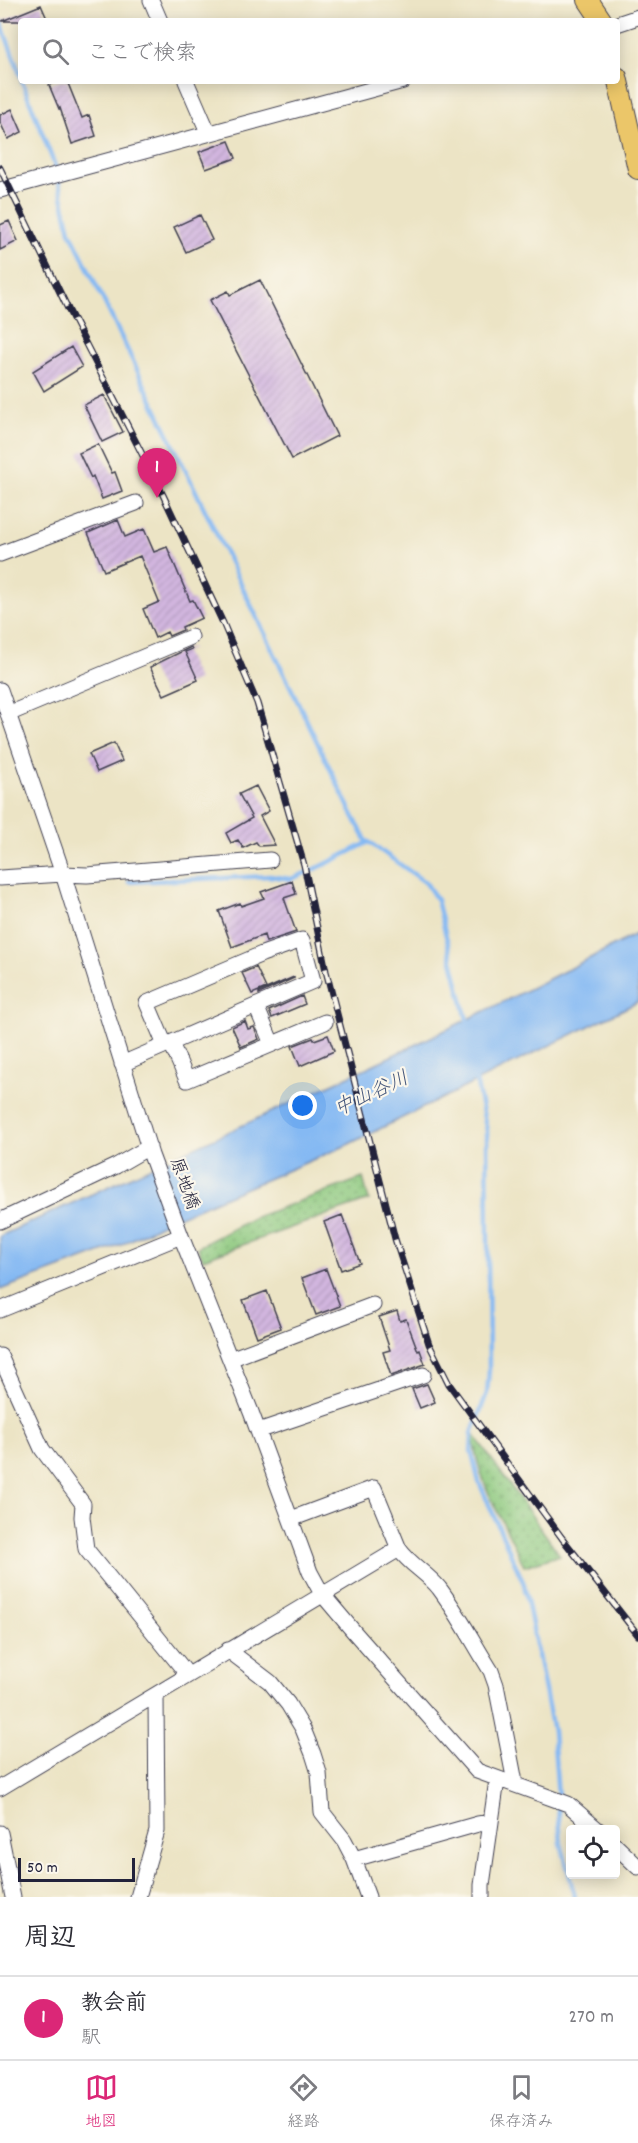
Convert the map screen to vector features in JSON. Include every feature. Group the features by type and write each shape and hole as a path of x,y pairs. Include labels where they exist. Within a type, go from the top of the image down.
{"main road":[{"path":"588,0 602,18"},
{"path":"604,18 606,0"},
{"path":"619,84 638,169"}],"street":[{"path":"151,0 159,18"},
{"path":"620,23 638,17"},
{"path":"187,84 208,132"},
{"path":"0,190 392,84"},
{"path":"0,554 136,503"},
{"path":"8,714 191,637"},
{"name":"原地橋","path":"0,690 63,874 150,1151 310,1572 322,1594 477,1771 496,1780 548,1795 568,1804 592,1825"},
{"path":"0,878 63,874 87,875 270,860"},
{"path":"122,1064 168,1044 256,1006 313,981 302,940 262,954 147,1004 168,1044 187,1080 325,1022"},
{"path":"256,1006 272,1044"},
{"path":"0,1221 150,1151"},
{"path":"0,1310 179,1232"},
{"path":"230,1359 373,1305"},
{"path":"0,1356 42,1449 82,1504 87,1549 188,1675"},
{"path":"258,1431 423,1375"},
{"path":"291,1519 374,1488 404,1557 426,1574 439,1588 491,1671 496,1686 514,1784"},
{"path":"0,1788 399,1549"},
{"path":"228,1650 270,1682 288,1704 303,1729 319,1773 322,1812 344,1840 368,1897"},
{"path":"138,1897 157,1831 156,1695"},
{"path":"482,1897 496,1780"},
{"path":"354,1860 491,1822"},
{"path":"0,1833 13,1897"},
{"path":"620,1851 638,1867"}],"green space":[{"path":"363,1178 369,1200 203,1259 198,1247 253,1218"},
{"path":"475,1436 560,1555 524,1566 487,1489 476,1456 473,1438"}],"water":[{"name":"中山谷川","path":"638,933 638,1002 345,1146 166,1222 121,1245 0,1290 0,1236 401,1051 560,974"}],"building":[{"path":"41,5 47,18 18,18 18,21 2,21"},
{"path":"68,84 82,118 89,115 96,136 72,144 60,108 49,85"},
{"path":"12,109 22,132 8,139 0,122 0,115"},
{"path":"229,141 236,158 206,169 199,152"},
{"path":"200,215 212,240 186,252 174,227"},
{"path":"9,221 18,241 0,250 0,225"},
{"path":"260,280 337,436 292,459 210,300 228,291 230,295"},
{"path":"71,347 82,367 44,391 33,371"},
{"path":"104,395 123,432 102,442 84,405"},
{"path":"98,444 112,473 115,472 122,491 102,499 93,476 91,478 79,453"},
{"path":"118,520 125,537 144,529 154,552 167,547 190,601 193,600 202,618 169,636 167,632 155,638 143,609 159,602 140,556 104,571 88,533"},
{"path":"191,647 192,649 185,652 198,680 164,695 150,667"},
{"path":"114,743 122,761 97,772 89,754"},
{"path":"256,786 269,811 260,816 275,845 259,846 256,842 243,848 238,840 231,843 226,833 252,818 239,794"},
{"path":"292,881 296,894 284,898 296,932 266,942 264,935 232,947 219,911 240,903 241,906 264,898 261,892"},
{"path":"256,967 266,988 252,994 242,973"},
{"path":"294,978 259,994 259,992"},
{"path":"302,996 305,1004 272,1018 269,1011"},
{"path":"245,1021 248,1029 254,1027 259,1039 241,1047 232,1027"},
{"path":"328,1035 334,1051 300,1066 292,1046"},
{"path":"342,1215 360,1263 341,1270 324,1222"},
{"path":"326,1269 340,1306 316,1315 302,1278"},
{"path":"267,1291 281,1328 257,1337 243,1300"},
{"path":"397,1311 400,1321 406,1319 425,1364 391,1376 383,1352 390,1350 379,1317"},
{"path":"427,1384 435,1402 420,1408 412,1389"}],"waterway":[{"path":"0,20 18,69"},
{"path":"23,84 55,166 70,231 351,812 366,840 426,883 437,900 468,1024"},
{"path":"129,882 270,876 291,879 369,842"},
{"path":"475,1076 487,1131 489,1371 487,1393 472,1433 471,1451 479,1482 524,1584 553,1731 558,1796"},
{"path":"558,1805 561,1843 575,1897"}],"railway":[{"path":"0,168 69,311 163,495 223,623 257,703 304,865 326,971 395,1239 429,1344 449,1384 562,1538 638,1635"}],"place":[{"name":"教会前","path":"157,498"}]}
